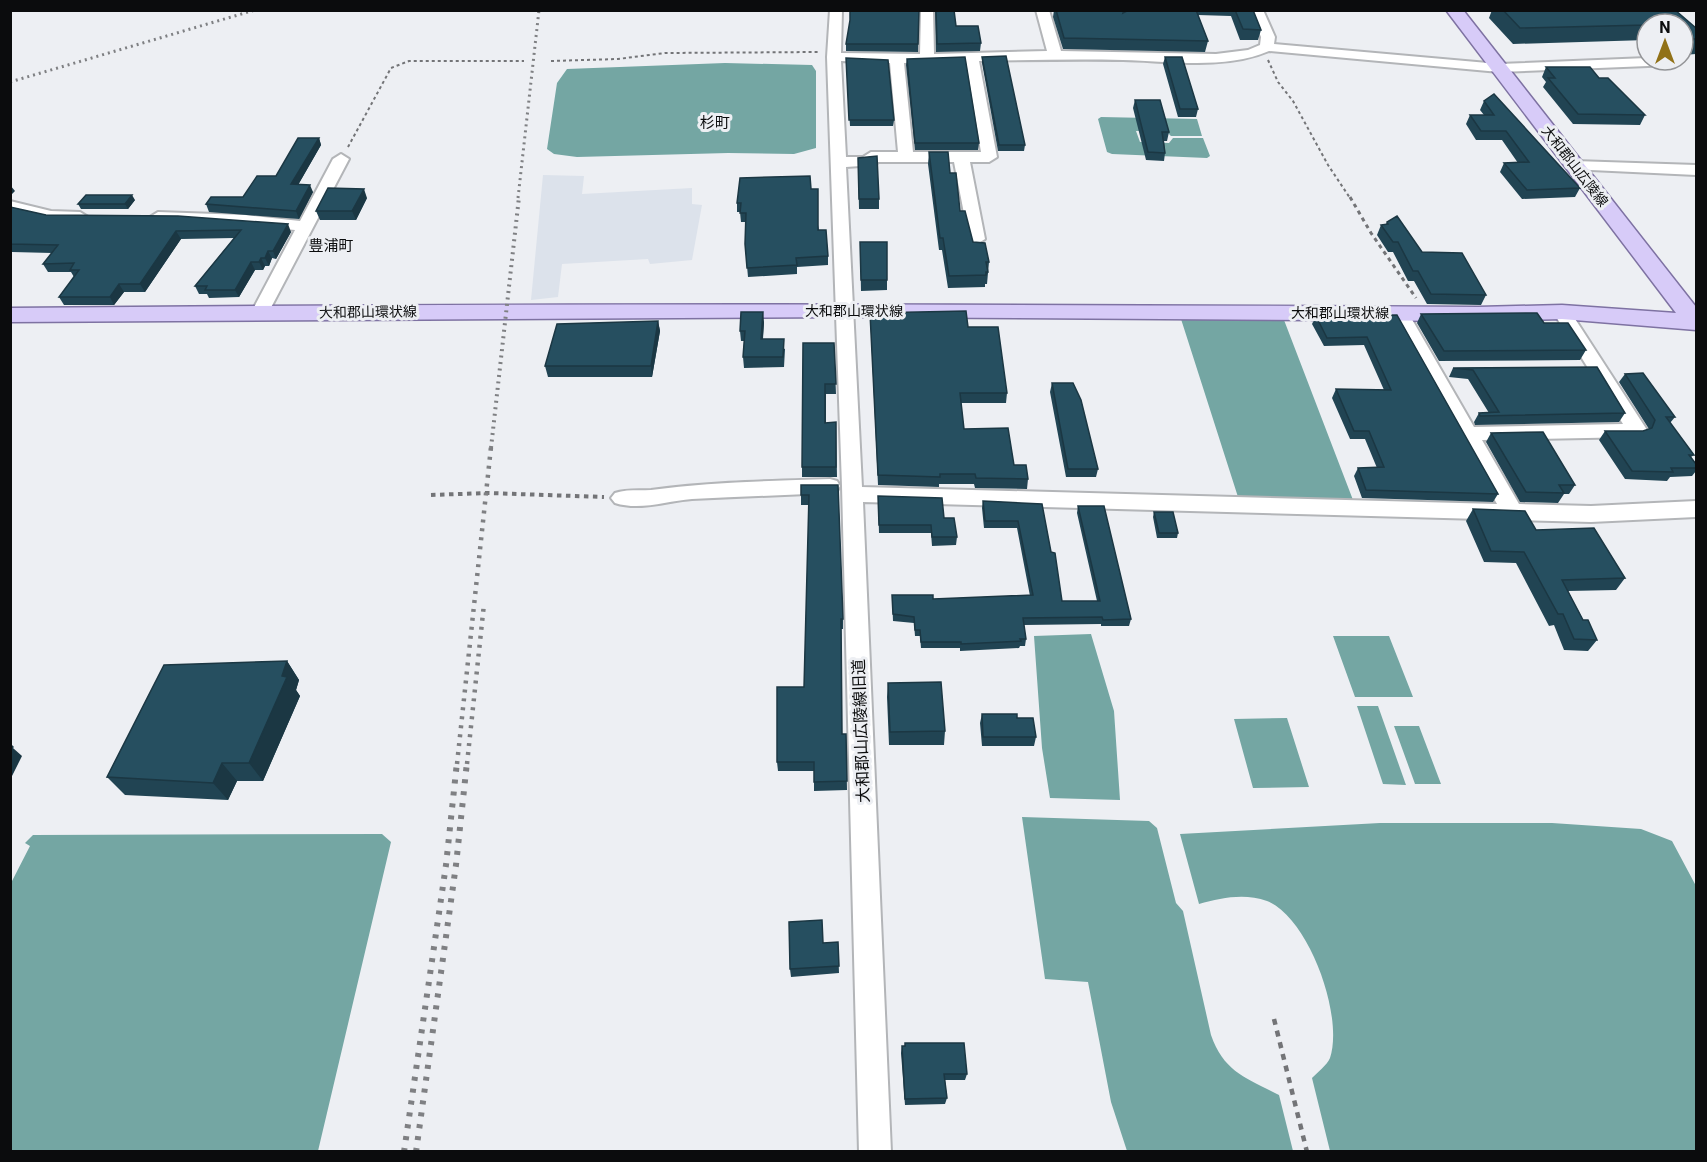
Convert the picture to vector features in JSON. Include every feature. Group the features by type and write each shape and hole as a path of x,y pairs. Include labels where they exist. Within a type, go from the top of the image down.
{"main road":[{"name":"大和郡山広陵線","path":"1454,10 1696,322"},
{"name":"大和郡山環状線","path":"10,315 845,310 1562,312 1696,322"}],"street":[{"name":"大和郡山広陵線旧道","path":"836,10 834,54 875,1152"},
{"path":"927,10 927,58"},
{"path":"1042,10 1055,56"},
{"path":"1256,10 1268,38 1265,48"},
{"path":"834,54 897,59 1055,56 1216,58 1251,54 1265,48 1499,68 1635,63"},
{"path":"839,162 870,162 871,157 989,157 972,58"},
{"path":"897,59 906,157"},
{"path":"960,157 976,239"},
{"path":"260,314 341,159"},
{"path":"1575,166 1696,170"},
{"path":"10,206 51,216 98,218"},
{"path":"140,218 245,220 304,226"},
{"path":"1468,434 1637,430 1562,312"},
{"path":"1400,313 1512,511"},
{"path":"1573,368 1597,368"},
{"path":"1431,369 1455,369"},
{"path":"622,498 798,486 852,490 1591,514 1696,509"}],"path":[{"path":"1265,48 1278,82 1306,121 1328,165 1426,313"},
{"path":"550,61 665,53 834,54"},
{"path":"341,159 391,68 409,61 524,61"},
{"path":"431,495 488,493 622,498"},
{"path":"1274,1019 1307,1152"}],"shaded area":[{"path":"543,175 584,176 582,194 692,188 692,204 702,205 692,260 650,264 648,259 562,264 558,297 531,300"}],"water":[{"path":"725,63 812,65 816,71 816,148 794,154 728,153 577,157 554,154 547,149 557,83 567,69"},
{"path":"1101,117 1197,119 1202,136 1171,136 1165,130 1136,131 1140,142 1169,143 1173,138 1203,138 1210,156 1207,158 1112,154 1107,152 1098,119"},
{"path":"1181,319 1284,320 1353,500 1238,497"},
{"path":"1091,634 1114,711 1120,800 1050,798 1042,748 1034,636"},
{"path":"1333,636 1389,636 1413,697 1355,697"},
{"path":"1357,706 1378,706 1406,785 1383,784"},
{"path":"1287,718 1309,787 1253,788 1234,719"},
{"path":"1394,726 1419,726 1441,784 1415,784"},
{"path":"1022,817 1149,821 1157,828 1176,903 1183,911 1211,1035 1216,1048 1230,1066 1246,1078 1279,1095 1293,1151 1127,1151 1111,1102 1088,982 1045,979"},
{"path":"1380,823 1552,823 1641,829 1672,841 1696,886 1696,1151 1330,1151 1312,1078 1330,1058 1333,1040 1332,1018 1320,970 1297,927 1282,911 1267,901 1241,897 1224,898 1199,904 1180,834"},
{"path":"382,834 391,842 318,1151 11,1151 11,883 30,846 25,843 33,835"}],"building":[{"path":"850,10 919,10 918,44 846,44"},
{"path":"936,10 954,10 956,26 978,26 981,43 937,44"},
{"path":"1056,10 1124,10 1123,13 1129,10 1196,10 1208,41 1064,38"},
{"path":"1235,10 1253,10 1261,30 1243,29"},
{"path":"1503,10 1675,10 1677,12 1635,12 1635,25 1520,28"},
{"path":"1006,56 1025,145 999,145 982,57"},
{"path":"965,57 979,143 915,143 907,59"},
{"path":"1165,57 1182,57 1198,109 1180,109"},
{"path":"846,58 888,60 894,120 849,120"},
{"path":"1546,67 1590,67 1599,78 1608,78 1645,115 1578,114 1548,78 1555,78"},
{"path":"1494,94 1580,188 1527,190 1504,163 1529,162 1506,131 1481,131 1470,115 1494,115 1484,101"},
{"path":"1135,100 1160,100 1169,132 1162,132 1165,153 1148,152"},
{"path":"298,138 319,138 291,184 310,185 296,211 206,204 211,197 243,197 257,176 276,176"},
{"path":"929,152 948,152 950,173 956,173 960,211 965,211 973,242 985,243 989,262 986,262 988,272 986,275 949,276 943,238 940,238"},
{"path":"877,156 879,199 859,199 858,158"},
{"path":"810,176 811,189 818,189 818,230 826,230 828,256 796,258 797,265 747,268 746,213 740,213 741,203 737,203 740,178"},
{"path":"328,188 364,189 352,211 316,211"},
{"path":"86,195 132,195 125,204 78,204"},
{"path":"10,207 46,215 178,216 288,224 273,251 268,251 265,258 261,258 259,262 251,262 235,290 205,290 207,286 195,286 241,230 176,231 140,284 119,284 110,297 59,297 79,270 70,270 74,263 43,264 58,245 10,244"},
{"path":"1397,216 1422,252 1462,253 1486,295 1431,294 1418,271 1413,271 1398,242 1393,242 1381,225 1388,224 1387,222"},
{"path":"860,242 887,242 887,280 861,280"},
{"path":"966,311 968,327 998,327 1007,393 960,393 964,429 1008,428 1014,465 1026,465 1028,479 976,478 975,474 940,474 940,477 878,475 870,313"},
{"path":"741,312 763,312 761,339 784,339 783,357 743,357 745,331 740,331"},
{"path":"1537,313 1544,323 1568,323 1586,350 1444,351 1421,314"},
{"path":"1397,315 1498,494 1366,490 1358,468 1384,467 1369,431 1354,431 1336,389 1391,390 1367,337 1327,338 1316,316"},
{"path":"658,321 651,366 545,366 557,324"},
{"path":"803,343 834,343 836,384 825,384 825,423 836,422 836,467 802,467"},
{"path":"1597,367 1625,413 1480,416 1479,413 1499,412 1473,370 1453,368"},
{"path":"1643,373 1675,417 1666,417 1694,455 1689,455 1696,464 1696,468 1671,468 1673,472 1632,471 1605,431 1643,431 1652,428 1655,420 1625,374"},
{"path":"1052,383 1073,383 1081,400 1098,469 1068,469"},
{"path":"1543,432 1575,485 1559,485 1564,493 1526,492 1491,433"},
{"path":"801,485 838,485 843,619 841,619 842,734 846,734 847,781 814,782 814,762 777,762 777,687 804,687 809,495 801,495"},
{"path":"878,496 942,498 944,518 954,518 957,537 932,537 931,525 879,525"},
{"path":"983,501 1042,504 1051,552 1055,553 1062,601 1100,601 1078,506 1104,506 1131,619 1023,618 1026,639 1020,639 1021,641 961,644 961,642 921,642 920,630 915,630 914,617 893,614 892,595 933,595 933,599 1033,595 1018,521 985,521"},
{"path":"1473,509 1525,511 1536,530 1594,528 1625,578 1562,580 1583,620 1588,620 1597,640 1574,639 1563,614 1558,614 1524,552 1491,551"},
{"path":"1154,512 1173,512 1178,533 1159,533"},
{"path":"287,661 282,676 287,677 249,763 222,763 213,783 107,777 164,665"},
{"path":"941,682 945,731 890,732 888,683"},
{"path":"982,714 1017,714 1017,718 1033,718 1036,737 983,737"},
{"path":"822,920 823,943 838,942 839,966 790,969 789,922"},
{"path":"905,1043 964,1043 967,1074 944,1074 947,1098 905,1099 902,1046 905,1046"}],"railway":[{"path":"10,82 255,10"},
{"path":"518,198 539,10"},
{"path":"491,448 519,197"},
{"path":"457,764 491,447"},
{"path":"467,764 484,604"},
{"path":"404,1152 446,865 457,762"},
{"path":"416,1152 456,865 467,762"}],"district":[{"name":"杉町","path":"715,123"},
{"name":"豊浦町","path":"331,246"}]}
